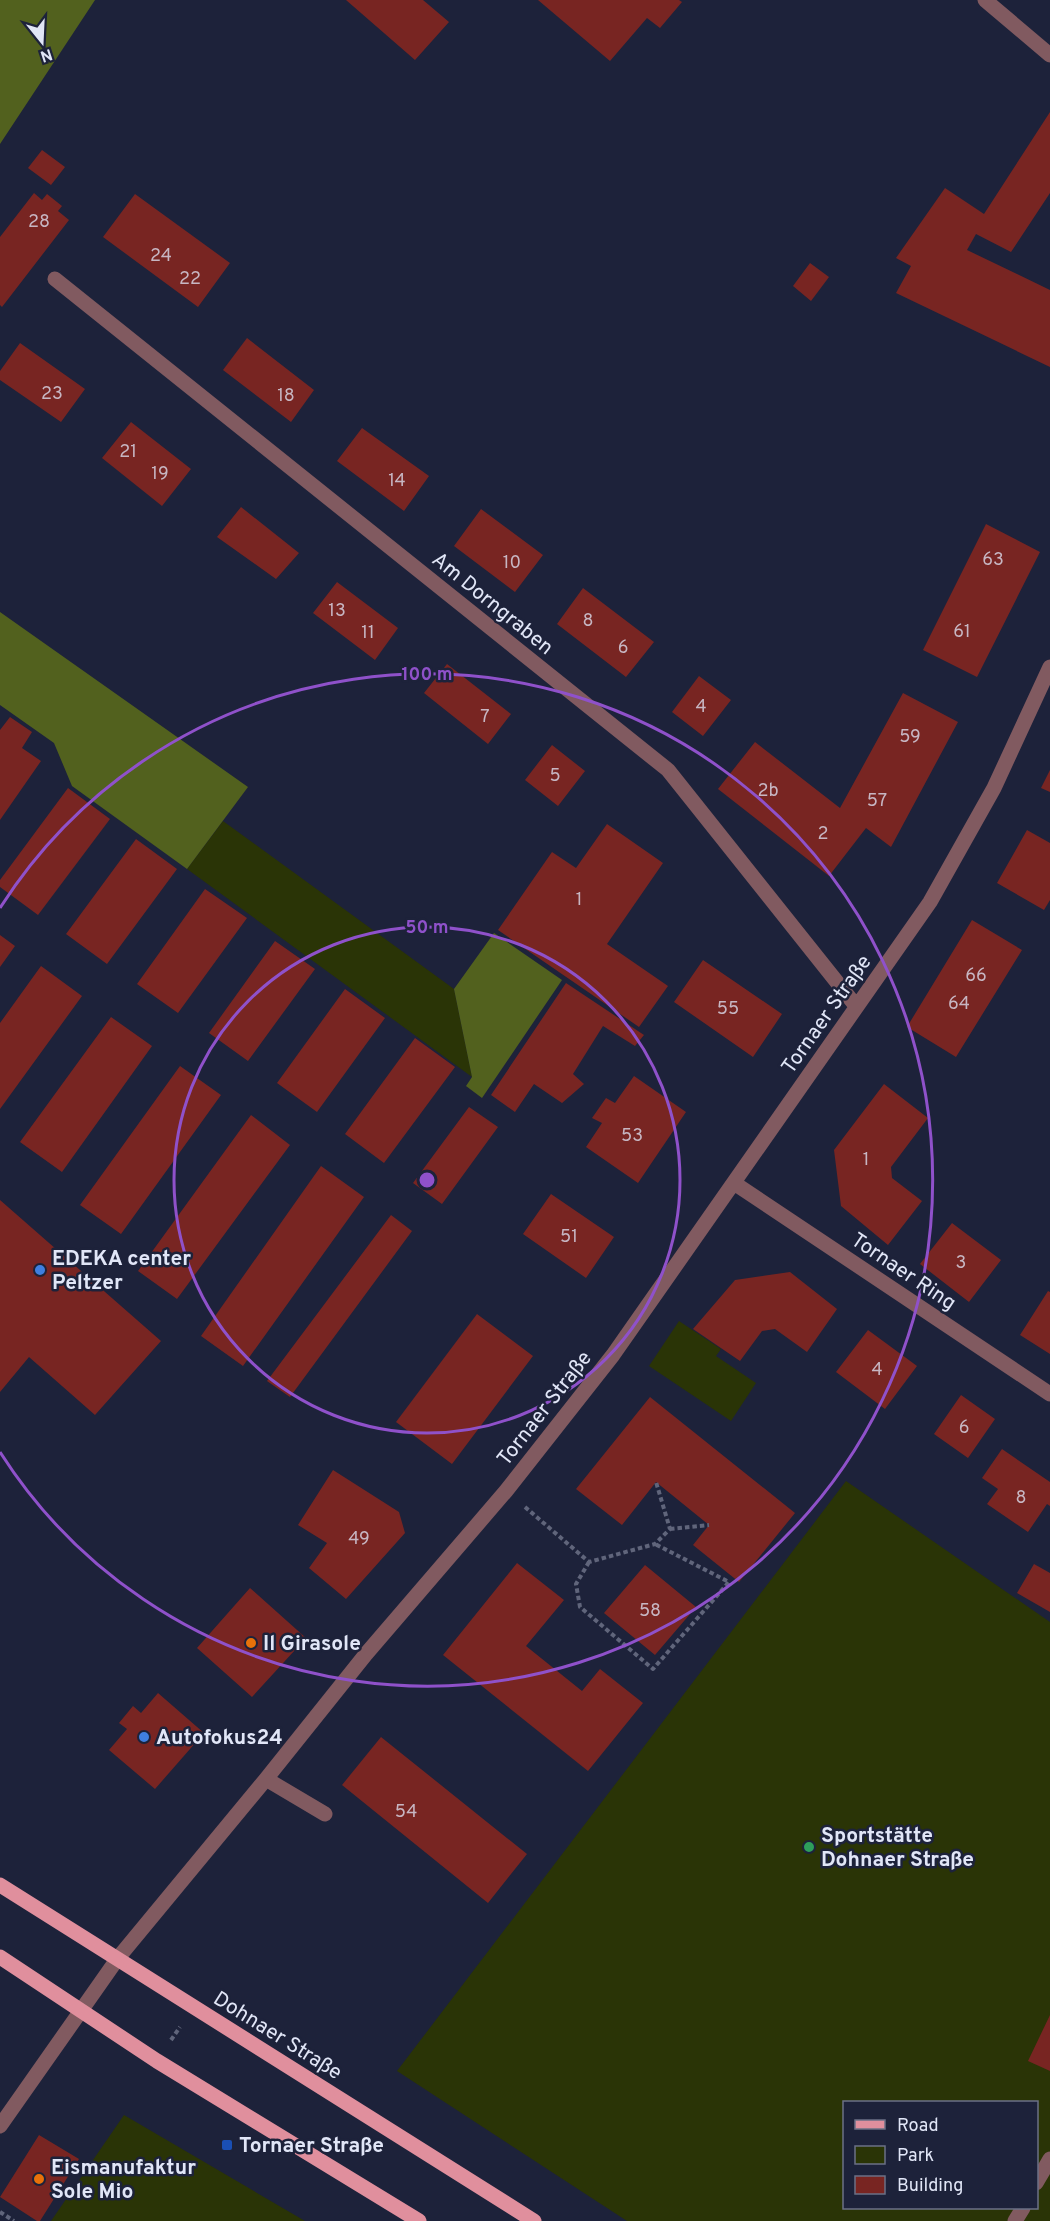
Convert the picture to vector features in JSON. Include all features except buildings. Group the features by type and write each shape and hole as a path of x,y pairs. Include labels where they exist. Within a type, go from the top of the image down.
{"main road":[{"name":"Dohnaer Straße","path":"0,1885 534,2221"},
{"path":"0,1957 157,2061 419,2221"}],"street":[{"path":"985,0 1050,55"},
{"name":"Am Dorngraben","path":"55,279 668,770 856,1006"},
{"name":"Tornaer Straße","path":"0,2126 118,1958 366,1654 506,1491 613,1355 936,891 994,788 1050,667"},
{"name":"Tornaer Ring","path":"734,1183 1050,1394"},
{"path":"266,1779 325,1814"},
{"path":"1038,2180 1050,2159"}],"path":[{"path":"656,1482 670,1528"},
{"path":"506,1491 590,1562"},
{"path":"655,1544 729,1582 653,1669 580,1607 576,1584 590,1562 655,1544 670,1528 709,1525"},
{"path":"157,2061 193,2008"},
{"path":"0,2211 14,2221"}],"green space":[{"path":"0,0 95,0 0,144"},
{"path":"0,612 248,787 187,869 72,786 54,743 0,705"},
{"path":"223,821 454,989 472,1077 187,869"},
{"path":"494,933 562,980 482,1098 466,1086 472,1077 454,989"},
{"path":"679,1321 721,1349 716,1356 756,1383 731,1421 649,1366"},
{"name":"Sportstätte Dohnaer Straße","path":"846,1481 1050,1622 1050,2221 627,2221 397,2071"},
{"path":"124,2115 305,2221 51,2221"}],"place":[{"name":"EDEKA center Peltzer","path":"40,1270"},
{"name":"Il Girasole","path":"251,1643"},
{"name":"Autofokus24","path":"144,1737"},
{"name":"Sportstätte Dohnaer Straße","path":"809,1847"},
{"name":"Tornaer Straße","path":"227,2145"},
{"name":"Eismanufaktur Sole Mio","path":"39,2179"}]}
